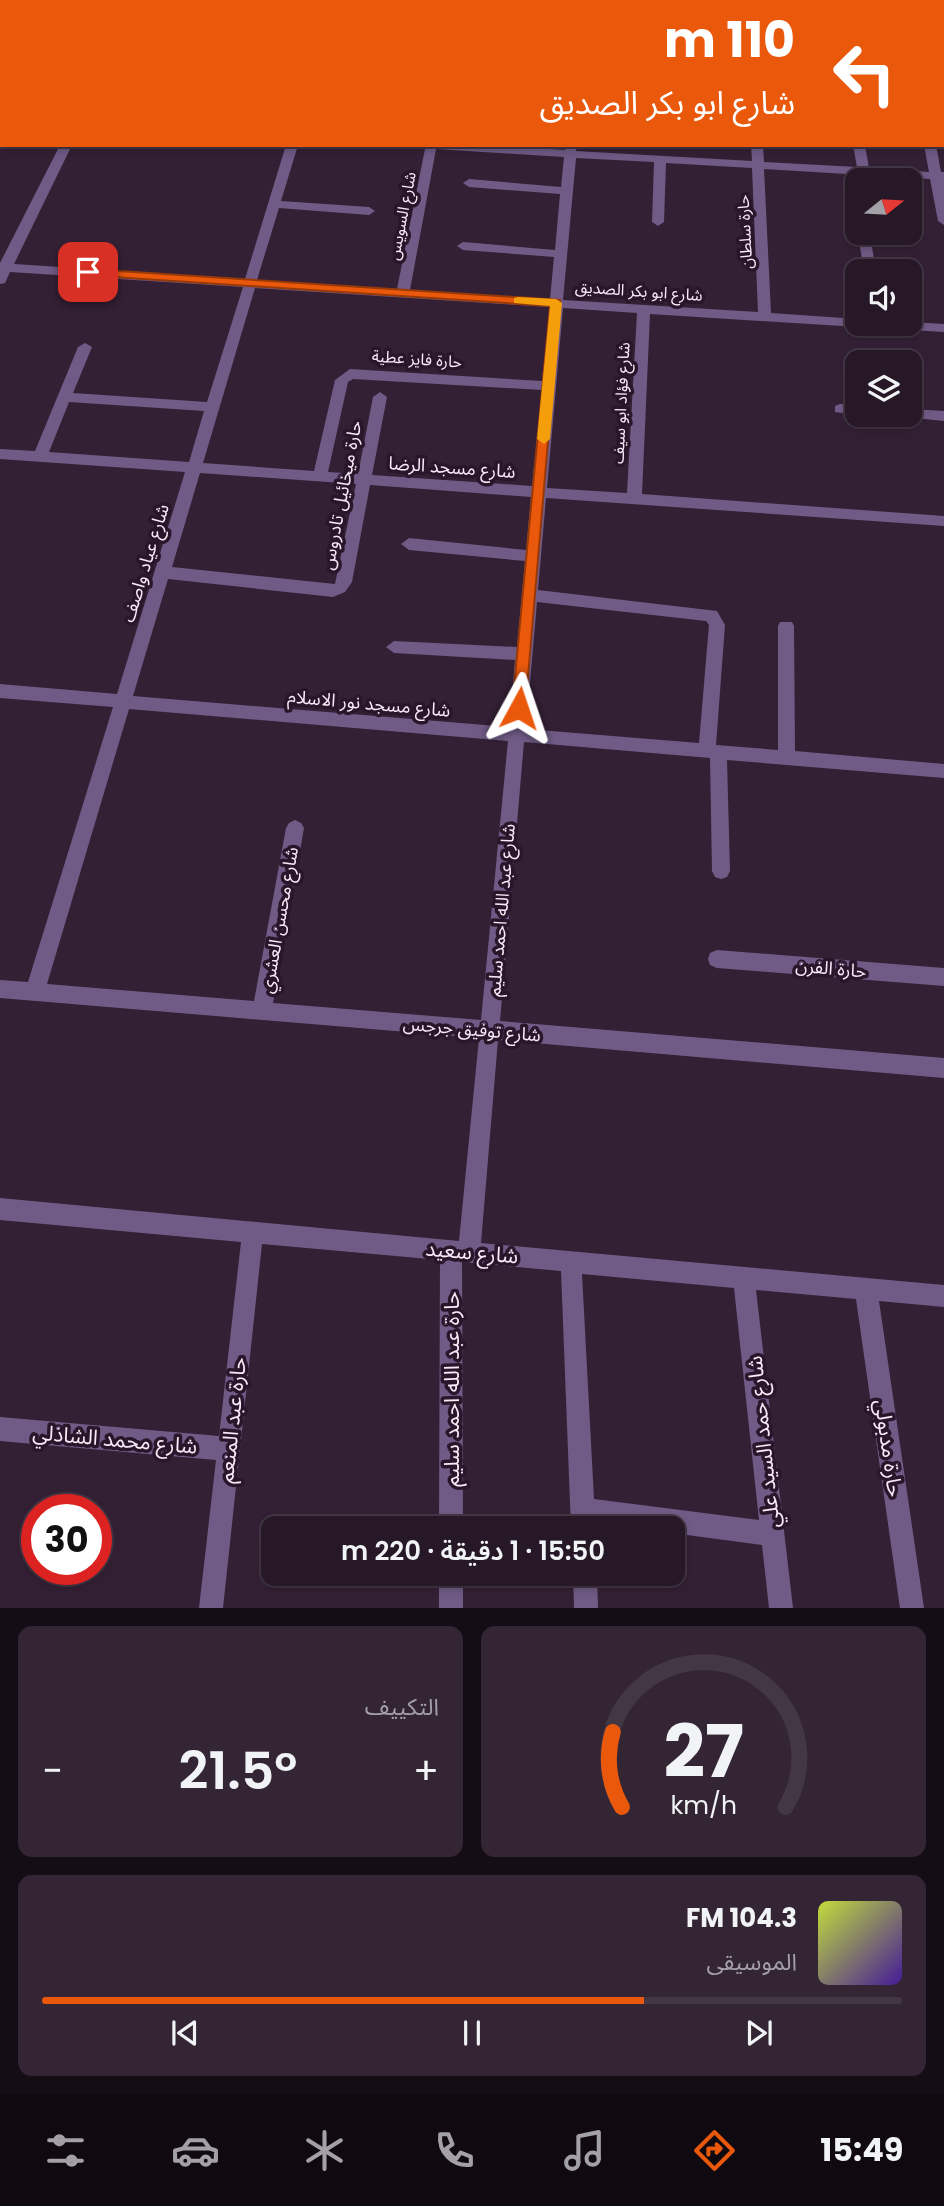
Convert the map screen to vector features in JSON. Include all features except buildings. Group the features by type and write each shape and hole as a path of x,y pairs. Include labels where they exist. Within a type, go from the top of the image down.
{"street":[{"path":"0,280 3,267 65,147"},
{"name":"شارع عياد واصف","path":"35,992 291,147"},
{"name":"شارع السويس","path":"403,293 431,147"},
{"path":"466,147 570,150 654,159 845,171"},
{"path":"651,147 654,159 657,222"},
{"name":"حارة سلطان","path":"757,147 765,317"},
{"path":"859,147 863,168"},
{"path":"931,147 940,176 944,221"},
{"name":"شارع عبد الله احمد سليم","path":"460,1251 490,1030 570,150"},
{"path":"922,175 940,176"},
{"path":"469,183 566,191"},
{"path":"274,204 369,211"},
{"path":"463,246 561,254"},
{"path":"866,247 868,259"},
{"name":"شارع ابو بكر الصديق","path":"3,267 845,322"},
{"name":"شارع فؤاد ابو سيف","path":"634,499 644,309"},
{"path":"922,327 944,328"},
{"path":"40,457 85,347"},
{"name":"حارة فايز عطية","path":"320,477 342,380 350,373 549,386"},
{"path":"64,397 212,407"},
{"name":"حارة ميخائيل تادروس","path":"162,572 337,590 344,582 380,397"},
{"path":"840,409 845,409"},
{"path":"922,415 944,416"},
{"name":"شارع مسجد الرضا","path":"0,454 944,521"},
{"path":"409,544 533,556"},
{"path":"529,595 711,614 717,625 713,752 721,871"},
{"path":"786,626 787,757"},
{"path":"394,647 524,654"},
{"name":"شارع مسجد نور الاسلام","path":"0,691 944,771"},
{"name":"شارع محسن العشري","path":"262,1011 295,828"},
{"name":"حارة الفرن","path":"717,959 944,977"},
{"name":"شارع توفيق جرجس","path":"0,989 944,1068"},
{"name":"شارع سعيد","path":"0,1209 944,1296"},
{"name":"حارة عبد المنعم","path":"211,1608 253,1232"},
{"name":"حارة عبد الله احمد سليم","path":"451,1516 460,1251"},
{"path":"571,1261 583,1516"},
{"name":"شارع حمد السيد علي","path":"744,1277 781,1608"},
{"name":"حارة مدبولي","path":"866,1289 912,1608"},
{"name":"شارع محمد الشاذلي","path":"0,1429 229,1449"},
{"path":"685,1527 773,1534"},
{"path":"451,1586 451,1608"},
{"path":"585,1586 586,1606"}],"slow traffic":[{"path":"518,300 556,303 544,439"}],"route":[{"path":"88,272 556,303 519,708"}]}
